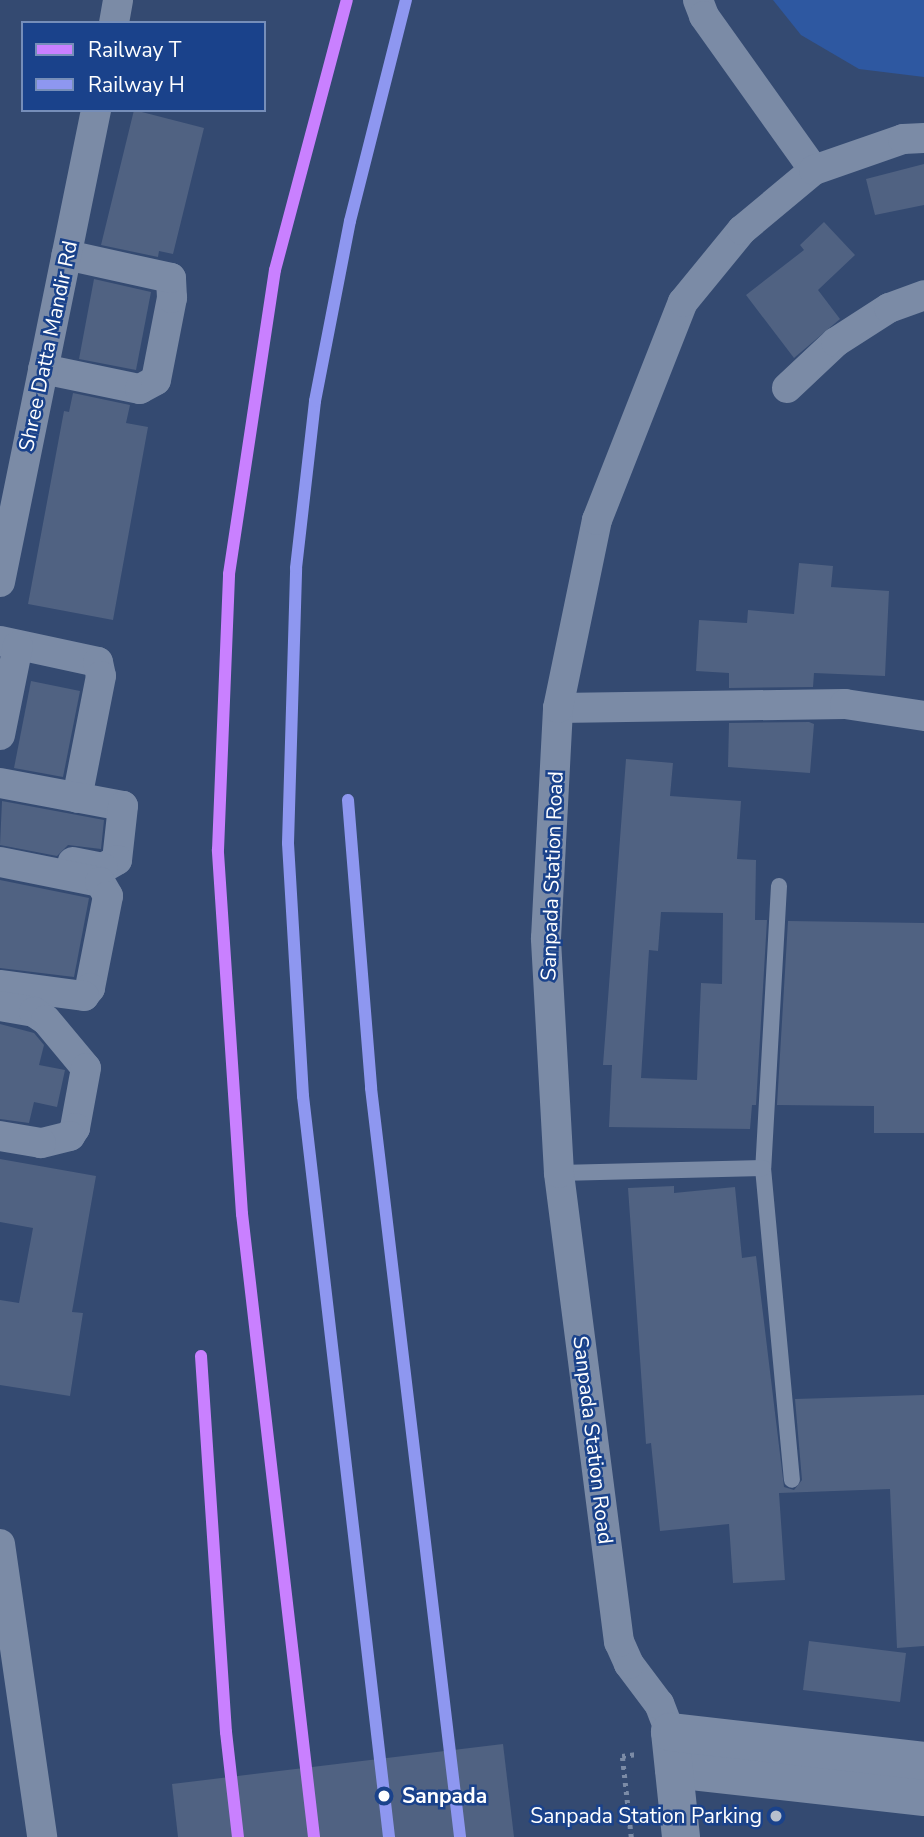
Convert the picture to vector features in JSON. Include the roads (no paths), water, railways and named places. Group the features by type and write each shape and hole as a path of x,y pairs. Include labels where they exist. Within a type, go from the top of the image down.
{"street":[{"path":"114,21 118,0"},
{"path":"698,0 704,16 814,170"},
{"name":"Shree Datta Mandir Rd","path":"0,582 96,112"},
{"name":"Sanpada Station Road","path":"681,1837 672,1751 659,1703 629,1664 619,1642 559,1172 546,938 558,708 597,520 683,302 742,230 814,170 903,139 924,138"},
{"path":"43,369 140,389 156,380 172,298 171,278 66,255"},
{"path":"787,388 836,342 889,308 924,295"},
{"path":"0,735 9,643 98,662 100,668 77,798"},
{"path":"558,708 845,704 924,716"},
{"path":"0,783 123,806 117,860 103,867 0,850"},
{"path":"0,862 100,882 108,896 90,988 83,996 69,998 0,985"},
{"path":"0,1006 34,1012 46,1020 86,1068 75,1128 70,1136 41,1143 0,1136"},
{"path":"0,1545 42,1837"},
{"path":"672,1751 924,1760"},
{"path":"672,1751 924,1797"}],"lane":[{"path":"779,886 763,1168 792,1480"},
{"path":"559,1172 763,1168"}],"rail line":[{"name":"T","path":"314,1837 242,1214 218,850 229,574 275,270 347,0"},
{"name":"H","path":"389,1837 303,1096 288,843 296,568 315,401 350,221 406,0"},
{"name":"H","path":"348,800 371,1088 460,1837"},
{"name":"T","path":"201,1356 226,1732 238,1837"}],"place":[{"name":"Sanpada","path":"384,1796"},
{"name":"Sanpada Station Parking","path":"776,1816"}]}
